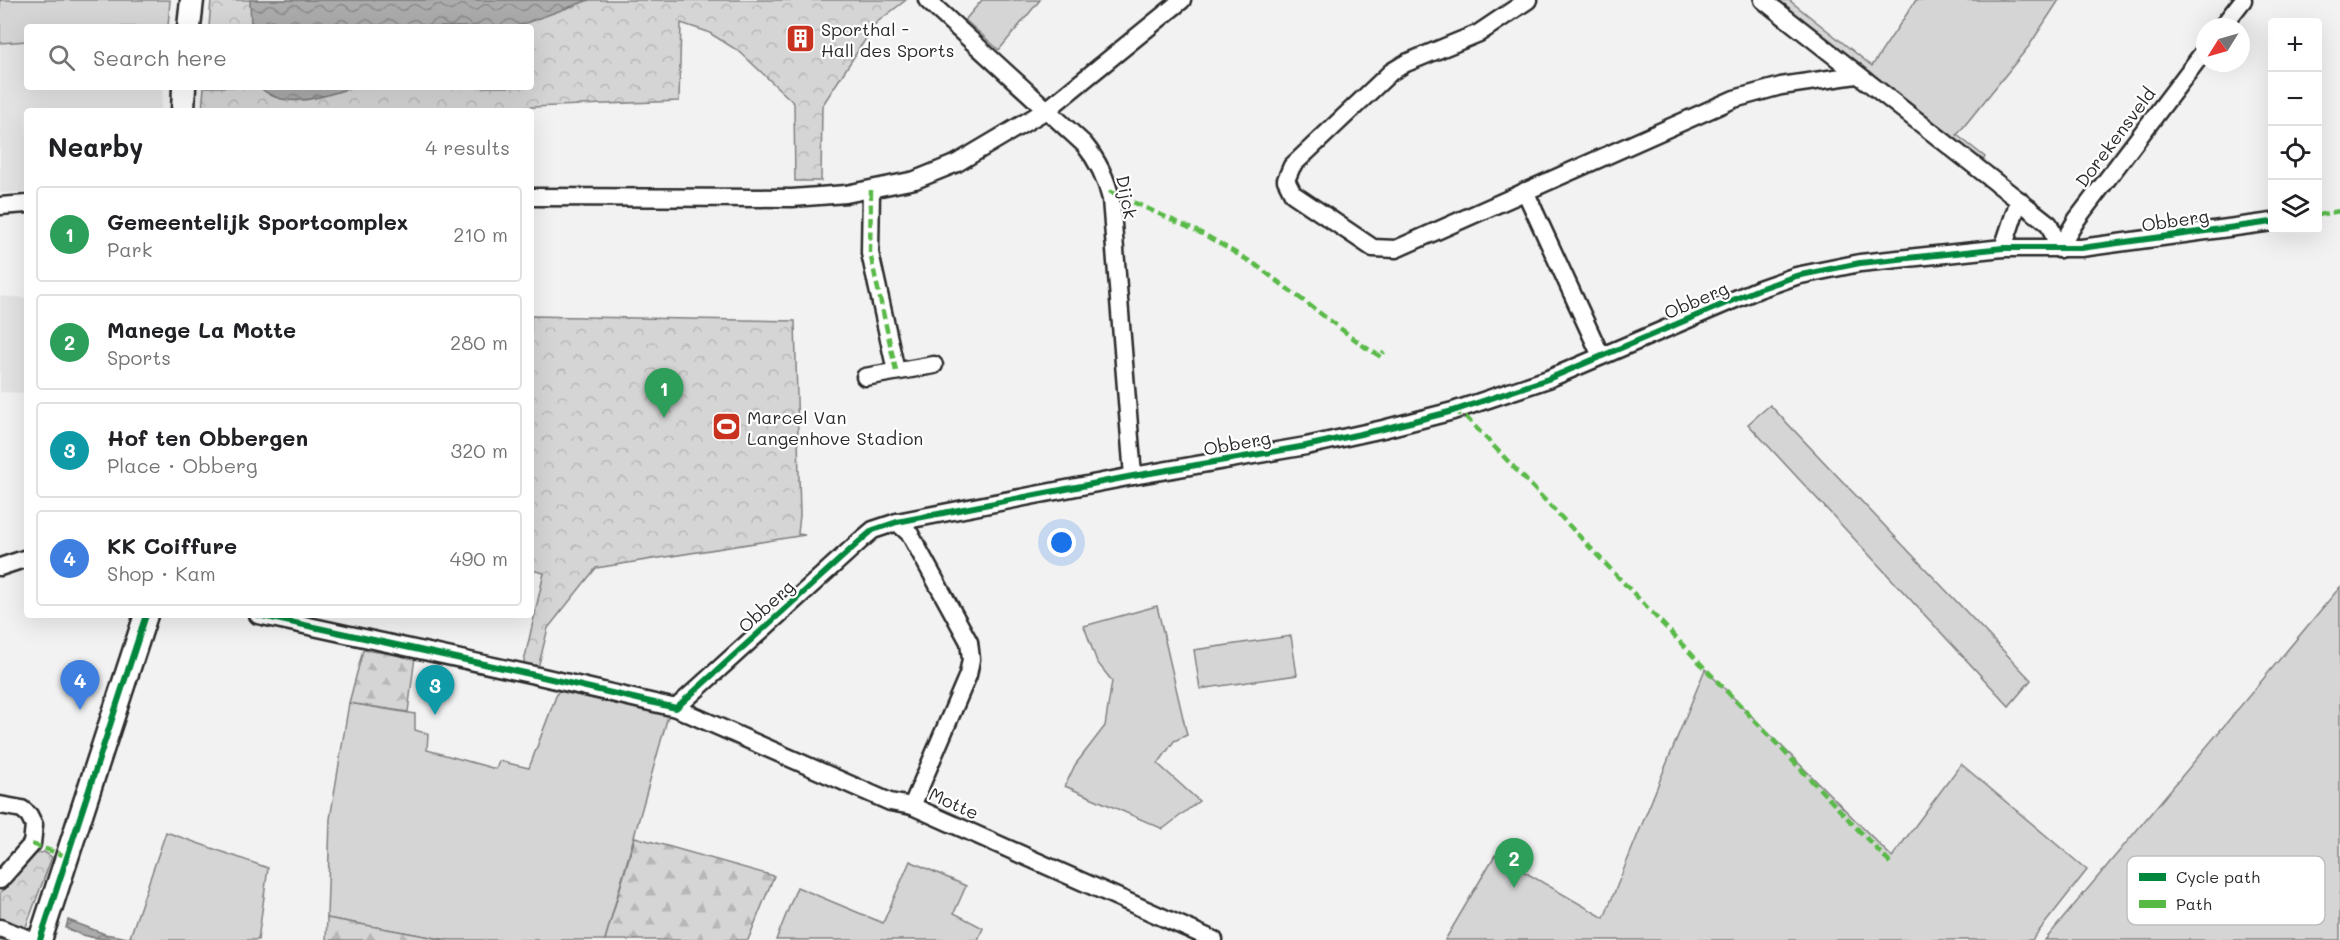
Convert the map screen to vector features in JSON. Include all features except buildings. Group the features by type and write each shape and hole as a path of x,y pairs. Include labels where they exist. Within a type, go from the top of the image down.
{"main road":[{"path":"189,24 192,0"},
{"path":"183,108 184,90"},
{"path":"40,940 145,618"}],"street":[{"name":"Dijck","path":"927,0 1084,144 1099,162 1107,180 1112,199 1132,476"},
{"path":"534,197 792,198 846,195 915,180 940,171 1048,109 1182,0"},
{"path":"1528,0 1479,33 1406,63 1390,72 1292,166 1286,180 1293,194 1373,248 1396,249 1734,99 1781,86 1856,75"},
{"path":"1762,0 2049,224 2059,249"},
{"path":"2229,18 2243,0"},
{"name":"Dorekensveld","path":"2059,249 2077,219 2196,62"},
{"path":"871,190 870,253 896,371"},
{"path":"1525,191 1601,356"},
{"path":"2003,248 2019,200"},
{"path":"0,206 24,204"},
{"name":"Obberg","path":"676,708 860,540 873,530 897,522 1132,476 1306,446 1393,427 1515,391 1581,366 1796,276 1860,263 2003,248 2059,249 2268,223"},
{"path":"865,377 934,365"},
{"path":"897,522 909,534 956,616 969,642 971,659 968,675 912,806"},
{"path":"0,567 24,559"},
{"path":"272,618 676,708"},
{"name":"Motte","path":"676,708 890,802 912,806 1214,940"},
{"path":"0,805 22,809 29,815 34,825 32,844 0,880"},
{"path":"0,928 32,940"}],"shaded area":[{"path":"24,41 24,90 163,90 161,108 24,108 24,192 0,193 0,43"},
{"path":"0,296 24,298 24,393 0,392"}],"green space":[{"path":"0,0 170,0 168,24 24,24 24,41 0,43"},
{"path":"211,0 906,0 876,23 822,106 821,181 795,181 794,103 740,52 708,32 681,23 679,101 506,108 202,108 204,90 534,90 534,24 209,24"},
{"path":"982,0 1040,0 999,50 965,20"},
{"path":"1774,0 1789,0 1872,66 1916,0 2059,0 2029,46 1957,135 1985,157 1982,163"},
{"path":"534,316 795,321 800,515 798,534 805,535 596,568 548,628 538,668 523,666 544,573 534,571"},
{"path":"1770,405 2031,680 2009,706 1748,424"},
{"path":"2340,587 2340,940 2045,940"},
{"path":"1157,606 1187,735 1174,741 1158,764 1199,801 1163,829 1065,786 1075,765 1105,726 1112,681 1097,662 1084,626"},
{"path":"1291,636 1297,675 1200,689 1194,650"},
{"path":"363,650 415,657 408,712 349,703"},
{"path":"1705,669 1892,857 1961,764 2087,870 2032,940 1445,940 1495,855 1604,918"},
{"path":"558,691 668,716 605,940 447,940 327,918 330,819 349,703 415,714 415,730 428,734 427,750 496,769 499,761 529,768"},
{"path":"166,832 268,868 258,940 139,940 130,937"},
{"path":"635,837 774,876 748,940 605,940"},
{"path":"44,852 52,857 21,940 0,940 0,893 36,854"},
{"path":"910,861 966,886 954,913 983,928 978,940 776,940 797,887 883,923"},
{"path":"327,918 447,940 326,940"}],"water":[{"path":"250,0 589,0 523,24 251,24"},
{"path":"264,90 343,90 305,100 281,99"},
{"path":"68,920 105,934 139,940 82,935 66,928"}],"marked path":[{"path":"871,190 870,253 896,371"},
{"path":"1109,191 1205,235 1256,265 1365,347 1381,357 1384,352"},
{"path":"2322,214 2340,211"},
{"path":"1453,411 1466,417 1890,863"},
{"path":"32,844 68,857"}],"cycle path":[{"path":"272,618 676,708 873,530 897,522 1133,476 1306,446 1453,411 1548,379 1759,289 1796,276 1860,263 2003,248 2081,248 2268,223"},
{"path":"40,940 145,618"}],"place":[{"name":"Sporthal - Hall des Sports","path":"800,39"},
{"name":"Gemeentelijk Sportcomplex","path":"664,418"},
{"name":"Marcel Van Langenhove Stadion","path":"726,427"},
{"name":"KK Coiffure","path":"80,710"},
{"name":"Hof ten Obbergen","path":"435,715"},
{"name":"Manege La Motte","path":"1514,888"}]}
